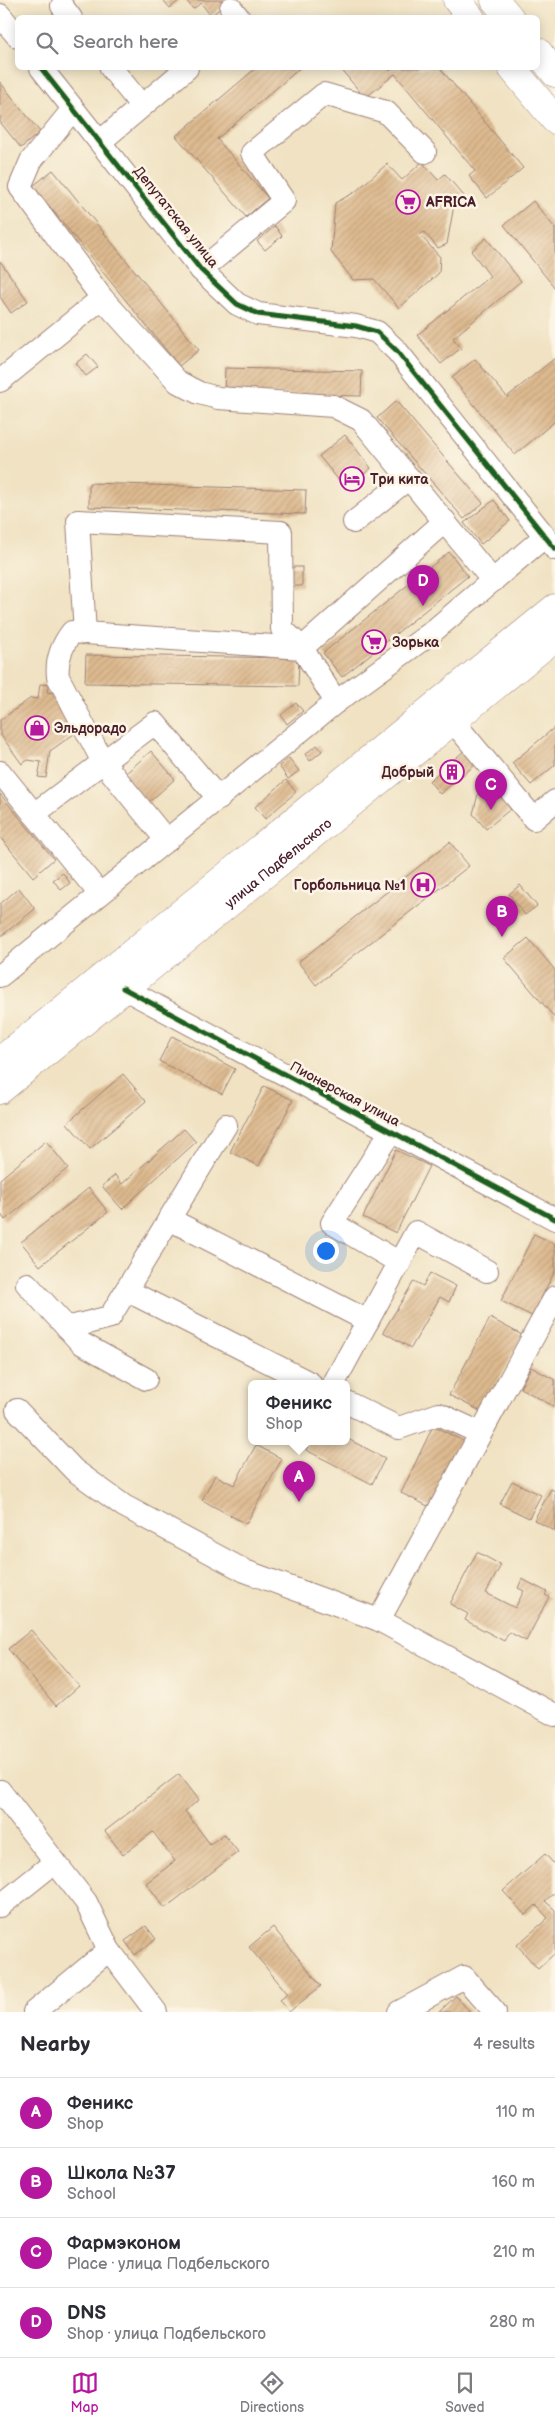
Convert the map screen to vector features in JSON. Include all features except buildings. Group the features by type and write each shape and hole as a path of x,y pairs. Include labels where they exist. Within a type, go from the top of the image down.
{"main road":[{"path":"457,0 469,15"},
{"path":"495,0 508,15"},
{"path":"514,70 555,120"},
{"name":"улица Подбельского","path":"3,1075 555,608"},
{"name":"улица Подбельского","path":"3,1075 123,988 555,637"}],"street":[{"path":"0,14 15,33"},
{"name":"Депутатская улица","path":"43,70 101,141 201,270 237,304 258,314 356,326 377,332 397,351 550,543"},
{"path":"113,70 141,105"},
{"path":"101,141 141,105 185,70"},
{"path":"201,270 284,201 252,154 324,94 386,112 425,152"},
{"path":"73,109 31,161 20,187 102,298 178,382 200,393 218,398 333,406 361,420 493,581"},
{"path":"0,381 102,298"},
{"path":"354,522 409,478"},
{"path":"85,633 78,521 282,532 282,629 302,648 336,702"},
{"path":"167,841 103,762 58,677 57,668 63,643 72,632 302,648 445,521"},
{"path":"0,976 99,893 167,841 336,702 431,633 493,581 550,543"},
{"path":"452,720 534,820 555,801"},
{"path":"34,814 155,723 219,799"},
{"path":"0,772 99,893"},
{"name":"Пионерская улица","path":"123,988 555,1219"},
{"path":"67,1328 110,1318 226,1125"},
{"path":"391,1131 332,1223 400,1263"},
{"path":"169,1219 368,1321"},
{"path":"336,1380 416,1232 487,1271"},
{"path":"27,1284 81,1343 146,1379"},
{"path":"126,1290 304,1380"},
{"path":"379,1620 555,1296"},
{"path":"350,1404 399,1428 439,1414 480,1433"},
{"path":"17,1410 74,1470 124,1506 245,1571 379,1620 555,1715"},
{"path":"0,1791 24,1818 86,1902 109,1950 156,2012"},
{"path":"0,1906 55,1862"},
{"path":"34,2012 109,1950"},
{"path":"399,2012 464,1977 495,2012"}],"cycle path":[{"path":"43,70 201,270 237,304 258,314 356,326 377,332 397,351 555,549"},
{"path":"123,988 555,1219"}],"place":[{"name":"AFRICA","path":"408,202"},
{"name":"Три кита","path":"352,479"},
{"name":"DNS","path":"423,606"},
{"name":"Зорька","path":"374,642"},
{"name":"Эльдорадо","path":"37,728"},
{"name":"Добрый","path":"452,772"},
{"name":"Фармэконом","path":"491,810"},
{"name":"Горбольница №1","path":"423,885"},
{"name":"Школа №37","path":"502,937"},
{"name":"Феникс","path":"299,1502"}]}
